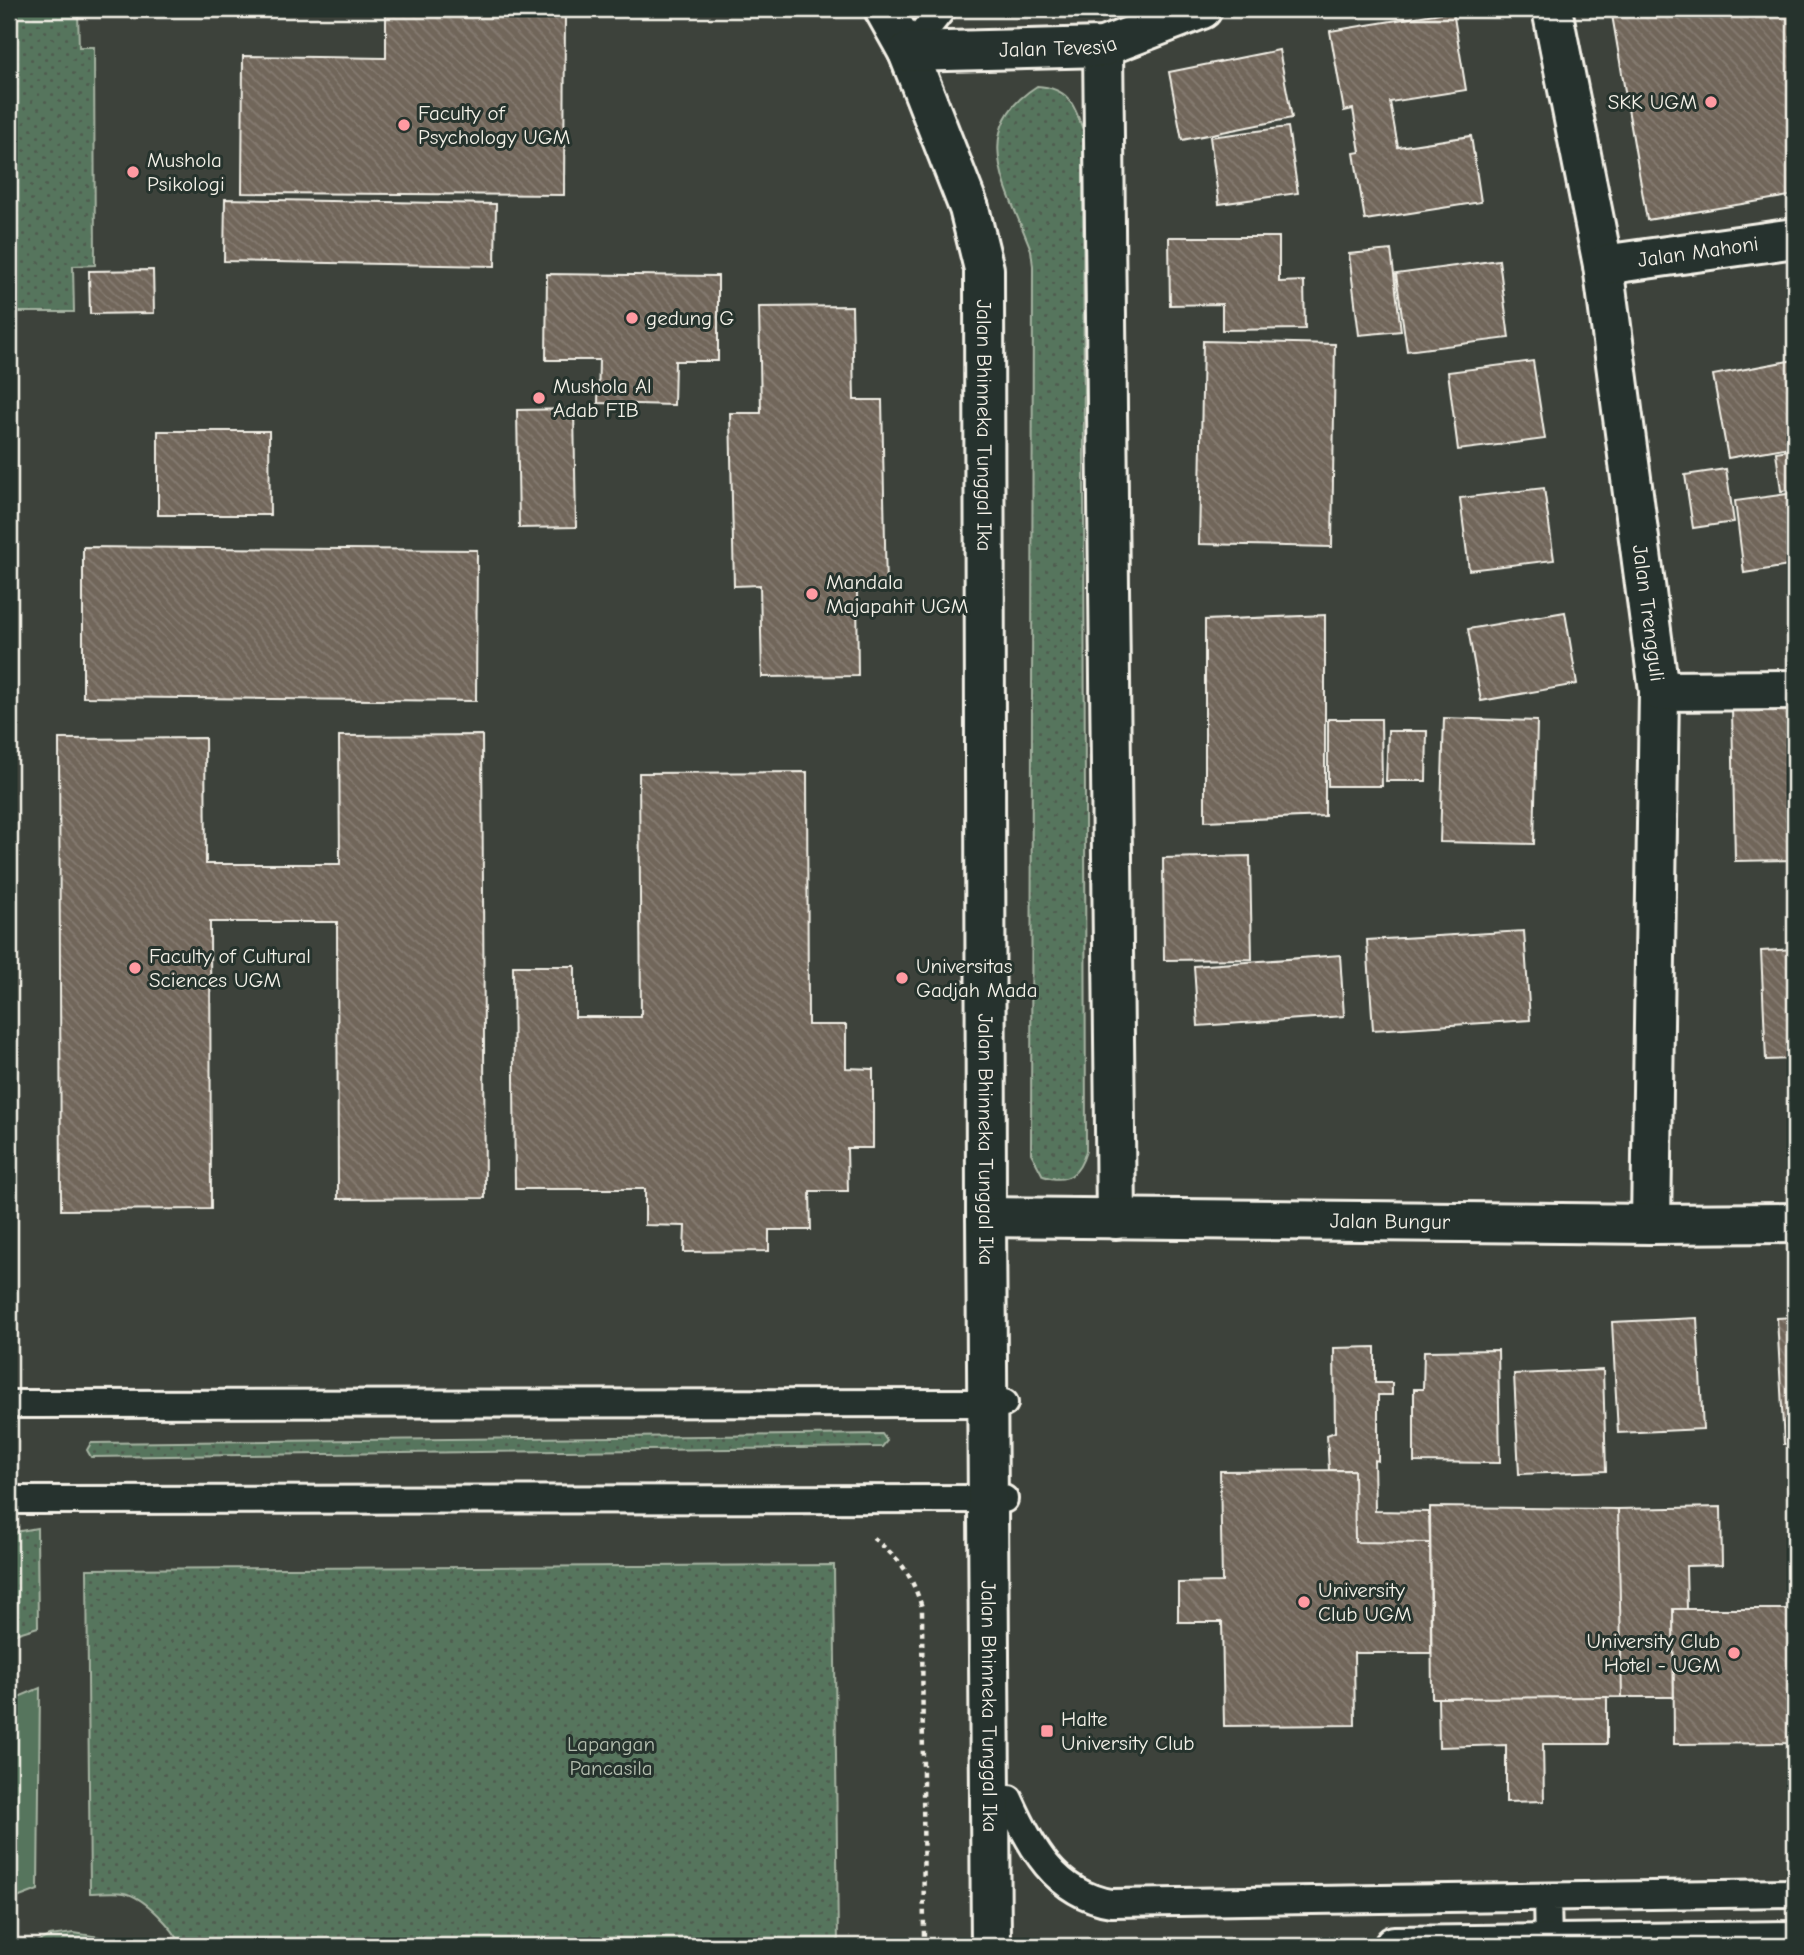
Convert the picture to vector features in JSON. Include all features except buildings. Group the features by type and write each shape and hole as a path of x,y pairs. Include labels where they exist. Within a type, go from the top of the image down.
{"street":[{"name":"Jalan Bhinneka Tunggal Ika","path":"884,9 908,52 969,208 984,269 997,1403 991,1946"},
{"name":"Jalan Tevesia","path":"908,52 1103,47 1202,9"},
{"name":"Jalan Trengguli","path":"1552,9 1603,265 1659,691 1651,1224"},
{"path":"1103,47 1116,1219"},
{"name":"Jalan Mahoni","path":"1603,265 1795,238"},
{"path":"1659,691 1795,690"},
{"name":"Jalan Bungur","path":"995,1217 1795,1223"},
{"name":"Jalan Bhinneka Tunggal Ika","path":"997,1499 1009,1799 1010,1946"},
{"path":"1394,1946 1795,1941"}],"lane":[{"path":"908,52 942,9"},
{"path":"9,1404 997,1403"},
{"path":"9,1500 997,1499"},
{"path":"1009,1799 1042,1862 1068,1886 1097,1901 1111,1903 1795,1893"},
{"path":"1547,1896 1548,1944"}],"path":[{"path":"871,1537 897,1557 912,1580 922,1607 924,1946"}],"shaded area":[{"name":"Universitas Gadjah Mada","path":"9,9 1795,9 1795,1946 9,1946"}],"green space":[{"path":"9,9 82,9 78,12 79,47 94,47 95,265 73,266 74,312 9,312"},
{"path":"1037,86 1048,87 1063,94 1073,105 1083,130 1086,1151 1076,1172 1059,1179 1043,1176 1031,1153 1033,266 1031,250 1005,184 999,142 1003,122 1016,103"},
{"path":"882,1434 887,1441 882,1447 91,1457 87,1450 91,1443"},
{"path":"37,1528 38,1627 9,1636 9,1533"},
{"name":"Lapangan Pancasila","path":"834,1565 838,1946 182,1946 165,1922 141,1900 120,1892 90,1893 87,1569"},
{"path":"40,1688 38,1890 9,1901 9,1701"},
{"path":"74,1933 99,1937 116,1946 28,1946 49,1936"}],"place":[{"name":"SKK UGM","path":"1711,102"},
{"name":"Faculty of Psychology UGM","path":"404,125"},
{"name":"Mushola Psikologi","path":"133,172"},
{"name":"gedung G","path":"632,318"},
{"name":"Mushola Al Adab FIB","path":"539,398"},
{"name":"Mandala Majapahit UGM","path":"812,594"},
{"name":"Faculty of Cultural Sciences UGM","path":"135,968"},
{"name":"Universitas Gadjah Mada","path":"902,978"},
{"name":"University Club UGM","path":"1304,1602"},
{"name":"University Club Hotel - UGM","path":"1734,1653"},
{"name":"Halte University Club","path":"1047,1731"}]}
